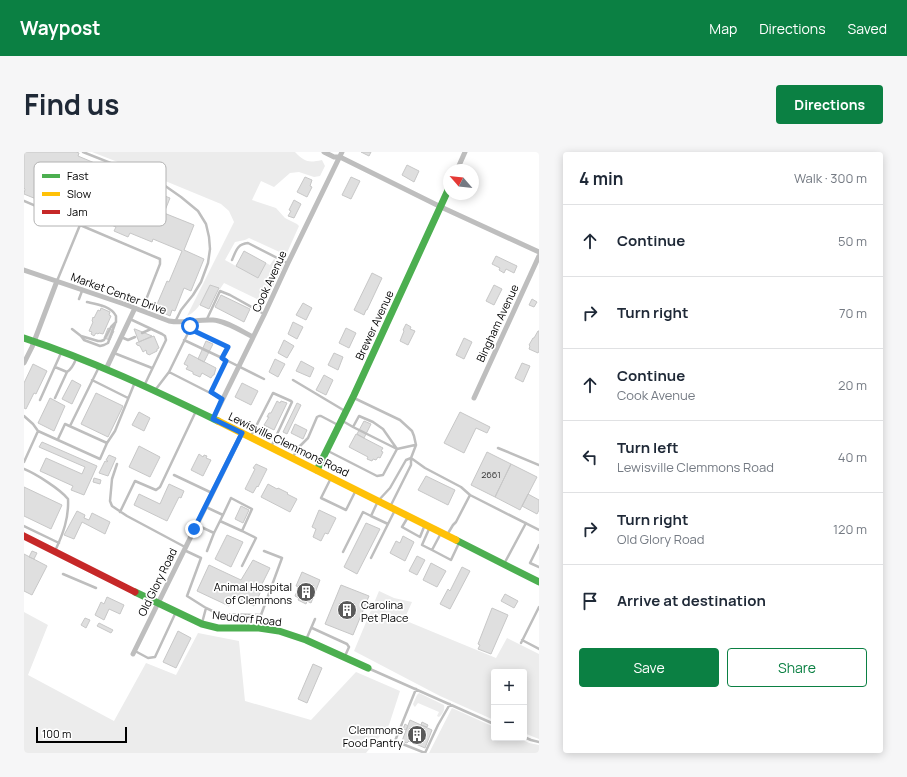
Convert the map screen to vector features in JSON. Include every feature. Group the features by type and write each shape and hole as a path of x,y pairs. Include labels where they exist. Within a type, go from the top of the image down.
{"street":[{"path":"324,152 334,157 341,154 441,207 539,252"},
{"path":"460,164 465,152"},
{"name":"Cook Avenue","path":"213,419 341,154"},
{"name":"Brewer Avenue","path":"316,470 353,397 444,200"},
{"name":"Bingham Avenue","path":"474,398 539,256"},
{"name":"Market Center Drive","path":"24,270 169,321 191,322 217,320 253,337"},
{"path":"24,363 57,281"},
{"path":"103,368 114,352 134,308"},
{"name":"Lewisville Clemmons Road","path":"24,338 62,351 144,386 271,447 539,582"},
{"name":"Old Glory Road","path":"134,652 242,433"},
{"name":"Neudorf Road","path":"24,536 202,624 218,628 259,628 279,631 306,640 368,668"}],"lane":[{"path":"83,152 108,162"},
{"path":"166,186 182,197 198,211 206,224 210,249 208,263 201,282 181,310 175,322"},
{"path":"24,201 34,205"},
{"path":"57,281 80,226"},
{"path":"82,226 160,259 160,264 141,310"},
{"path":"232,260 239,246 248,243 288,264"},
{"path":"79,299 83,290"},
{"path":"207,320 220,291 230,295 264,315"},
{"path":"72,329 84,340 100,346 108,342 117,318 116,316 112,310 97,304 86,302"},
{"path":"130,319 162,334 165,336 166,340 144,386"},
{"path":"154,391 168,372 190,329 191,322"},
{"path":"81,336 101,341 104,340 109,330 115,324"},
{"path":"142,333 151,329"},
{"path":"190,329 228,347 222,358"},
{"path":"121,337 128,340 135,337"},
{"path":"184,340 264,379"},
{"path":"40,400 62,351"},
{"path":"114,352 152,368"},
{"path":"55,398 67,372 72,368 77,357"},
{"path":"211,392 226,361"},
{"path":"55,367 67,372"},
{"path":"70,426 92,380 103,368"},
{"path":"168,372 211,392 222,399"},
{"path":"92,380 128,398"},
{"path":"293,380 346,411"},
{"path":"24,416 38,431 100,459 107,443 115,431 135,382"},
{"path":"250,437 273,393 291,401 292,402 271,447"},
{"path":"353,397 400,420 412,431 416,445 411,458 411,465 388,524 371,558"},
{"path":"120,512 135,481 156,490 160,487 196,411"},
{"path":"293,458 298,448 308,438 317,417 319,416 353,427 398,449 416,445"},
{"path":"353,427 359,416 373,422 383,429 398,449"},
{"path":"58,440 65,424 107,443"},
{"path":"24,462 38,431"},
{"path":"498,448 539,465"},
{"path":"326,450 377,476 383,475 398,449"},
{"path":"411,458 424,468 460,487 470,495 539,530"},
{"path":"371,516 378,501 390,488 406,460 411,458"},
{"path":"117,464 112,480 110,501 112,506 201,558 187,596 219,614 261,615"},
{"path":"24,469 60,491 68,499 69,512 59,543 54,551"},
{"path":"174,475 212,493"},
{"path":"331,477 321,498 346,510 356,490"},
{"path":"432,550 444,534 456,522 470,495"},
{"path":"207,552 214,533 231,498 252,509 242,531"},
{"path":"205,506 223,515"},
{"path":"343,552 363,512 388,524"},
{"path":"408,516 402,527 420,537 428,526"},
{"path":"220,521 256,538 242,566"},
{"path":"504,564 526,523"},
{"path":"196,525 214,533"},
{"path":"24,526 59,543"},
{"path":"428,526 422,545 451,560 460,542"},
{"path":"539,545 530,563 539,567"},
{"path":"259,628 261,615 282,558 264,551"},
{"path":"63,574 96,588"},
{"path":"520,643 539,607"},
{"path":"202,624 206,608"},
{"path":"134,652 148,658 154,656 176,612"},
{"path":"306,640 315,620"},
{"path":"312,628 347,644 349,648 344,657"},
{"path":"522,640 539,649"},
{"name":"Neudorf Road","path":"368,668 491,723"},
{"path":"416,689 395,741 425,753 450,704"},
{"path":"527,738 539,742"}],"shaded area":[{"path":"92,152 295,152 307,161 322,160 325,166 320,176 314,177 299,172 290,173 274,187 261,181 252,200 276,208 285,218 299,226 286,255 249,238 235,242 225,260 258,278 266,263 270,265 274,259 284,264 262,309 259,309 268,289 267,288 257,308 259,300 224,283 220,289 210,285 198,307 187,316 234,222 229,211 221,204 166,181 166,162 118,162"},
{"path":"379,591 394,598 412,602 404,620 496,658 507,638 539,654 539,739 527,734 527,669 491,669 491,719 440,696 354,651"},
{"path":"24,612 48,625 28,675 114,721 146,663 176,675 198,633 239,641 245,701 311,720 356,672 400,691 389,725 366,753 24,753"},
{"path":"419,693 444,705 443,711 439,717 437,716 439,712 418,703 415,707 414,706 413,704"},
{"path":"452,708 491,726 491,741 525,741 539,745 539,753 429,753"}],"building":[{"path":"24,152 76,152 79,153 78,156 92,162 34,162 34,198 24,194"},
{"path":"361,152 371,152 369,156"},
{"path":"407,165 419,171 414,182 402,175"},
{"path":"305,177 312,180 310,186 312,187 307,197 297,192"},
{"path":"351,177 360,181 351,199 342,195"},
{"path":"166,196 170,198 166,208"},
{"path":"294,200 301,204 294,218 288,216"},
{"path":"166,214 194,225 184,250 204,259 191,291 184,288 175,311 172,310 170,316 155,309 167,281 169,282 182,251 153,239 152,242 130,233 128,237 114,231 116,227 114,226 166,226"},
{"path":"244,251 266,263 258,278 236,266"},
{"path":"496,256 517,266 514,273 506,269 504,273 499,270 500,268 492,264"},
{"path":"372,273 382,278 364,315 354,310"},
{"path":"210,285 219,288 209,309 200,305"},
{"path":"494,285 502,289 494,305 486,301"},
{"path":"221,295 250,309 244,322 215,307"},
{"path":"532,299 537,302 534,307 529,305"},
{"path":"303,303 312,308 306,320 296,315"},
{"path":"101,308 110,312 109,315 111,316 103,334 96,333 94,336 91,334 92,332 89,331 93,322 93,317 94,318 98,310 100,311"},
{"path":"293,322 303,327 297,339 288,334"},
{"path":"406,324 411,327 410,329 415,331 408,345 400,341"},
{"path":"108,328 114,331 110,340 104,338"},
{"path":"346,328 356,333 349,348 339,343"},
{"path":"135,329 152,336 139,342"},
{"path":"538,331 538,353 529,349 529,345"},
{"path":"154,336 159,348 157,351 149,355 147,354 146,350 143,352 140,346 136,343"},
{"path":"464,338 472,342 464,359 456,355"},
{"path":"284,340 294,346 287,358 278,353"},
{"path":"206,341 213,344 204,362 198,359"},
{"path":"334,353 343,357 338,370 328,365"},
{"path":"189,354 216,368 214,375 211,378 202,373 200,377 186,369 188,366 184,364"},
{"path":"275,359 285,364 278,377 269,372"},
{"path":"301,361 314,368 310,377 296,371"},
{"path":"522,363 530,366 523,382 515,378"},
{"path":"33,364 47,371 36,394 34,393 26,409 24,408 24,383"},
{"path":"324,375 333,380 326,395 316,390"},
{"path":"72,380 81,385 72,404 62,399"},
{"path":"242,383 258,391 251,405 235,397"},
{"path":"96,393 123,406 108,437 81,424"},
{"path":"50,398 65,406 54,431 38,423"},
{"path":"277,401 280,403 281,401 287,403 274,430 264,425 269,417 267,417 269,413 271,413"},
{"path":"297,403 301,405 287,434 283,432"},
{"path":"139,412 150,418 144,431 132,425"},
{"path":"460,412 490,427 487,433 476,428 464,453 444,443"},
{"path":"364,421 371,424 364,438 357,434"},
{"path":"295,424 307,430 303,439 291,433"},
{"path":"356,434 383,448 380,458 378,457 376,460 373,459 372,461 367,459 368,457 349,447"},
{"path":"42,442 97,466 84,495 71,490 73,486 40,471 46,458 82,474 85,467 39,447"},
{"path":"139,446 160,457 150,477 129,467"},
{"path":"487,452 511,464 495,497 471,485"},
{"path":"199,454 203,457 204,455 207,456 206,458 211,460 203,476 191,470"},
{"path":"109,455 116,458 108,476 99,473 105,461 108,461 106,460"},
{"path":"256,464 267,469 258,487 257,486 253,493 245,489"},
{"path":"511,464 537,477 520,510 495,497"},
{"path":"426,476 455,490 448,505 418,490"},
{"path":"94,478 101,480 100,484 93,482"},
{"path":"169,484 184,491 181,498 179,497 167,521 134,505 139,494 160,504"},
{"path":"268,484 297,499 290,512 261,497"},
{"path":"24,487 62,505 51,529 24,516"},
{"path":"528,494 539,500 539,510 537,514 522,506"},
{"path":"241,506 249,510 243,523 235,519"},
{"path":"319,510 336,518 328,534 325,533 321,541 313,537 316,529 312,527"},
{"path":"77,511 85,515 84,518 89,520 92,513 110,522 105,534 82,522 74,539 64,535"},
{"path":"366,523 380,529 357,574 344,567"},
{"path":"227,535 243,542 231,567 215,559"},
{"path":"403,536 414,542 405,561 390,553 396,541 400,543"},
{"path":"32,551 37,553 34,559 29,557"},
{"path":"24,554 47,566 32,595 24,591"},
{"path":"417,556 425,560 417,575 409,571"},
{"path":"253,560 270,568 260,588 262,589 254,606 234,597 229,606 197,591 209,565 241,580"},
{"path":"431,563 446,571 437,587 423,580"},
{"path":"462,567 470,571 450,609 440,604 448,589 450,591"},
{"name":"Animal Hospital of Clemmons","path":"302,572 320,580 311,603 307,601 306,604 298,600 299,598 295,596 299,587 296,586"},
{"name":"Carolina Pet Place","path":"341,585 369,596 353,635 325,624"},
{"path":"505,594 518,601 514,608 501,601"},
{"path":"107,597 124,605 120,614 109,609 104,620 95,615 101,602 104,604"},
{"path":"492,608 508,615 491,654 478,649 480,645 478,644"},
{"path":"85,618 90,620 86,628 81,625"},
{"path":"99,623 113,630 111,633 97,626"},
{"path":"178,631 191,638 176,668 163,662"},
{"path":"313,664 322,668 307,703 298,699"},
{"name":"Clemmons Food Pantry","path":"410,720 432,730 425,748 409,741 407,743 402,741"},
{"path":"422,722 428,725 427,727 421,725"},
{"path":"405,724 408,726 406,730 403,729"}],"traffic: fast":[{"path":"317,470 354,395 443,200"},
{"path":"24,338 98,366 218,421"},
{"path":"456,540 539,582"},
{"path":"135,592 202,624 218,628 259,628 279,631 306,640 368,668"}],"traffic: slow":[{"path":"218,421 456,540"}],"traffic: jam":[{"path":"24,536 135,592"}],"place":[{"name":"Animal Hospital of Clemmons","path":"306,592"},
{"name":"Carolina Pet Place","path":"347,610"},
{"name":"Clemmons Food Pantry","path":"417,735"}],"route":[{"path":"190,326 190,329 228,347 222,358 226,361 211,392 222,399 213,419 242,433 194,529"}]}
